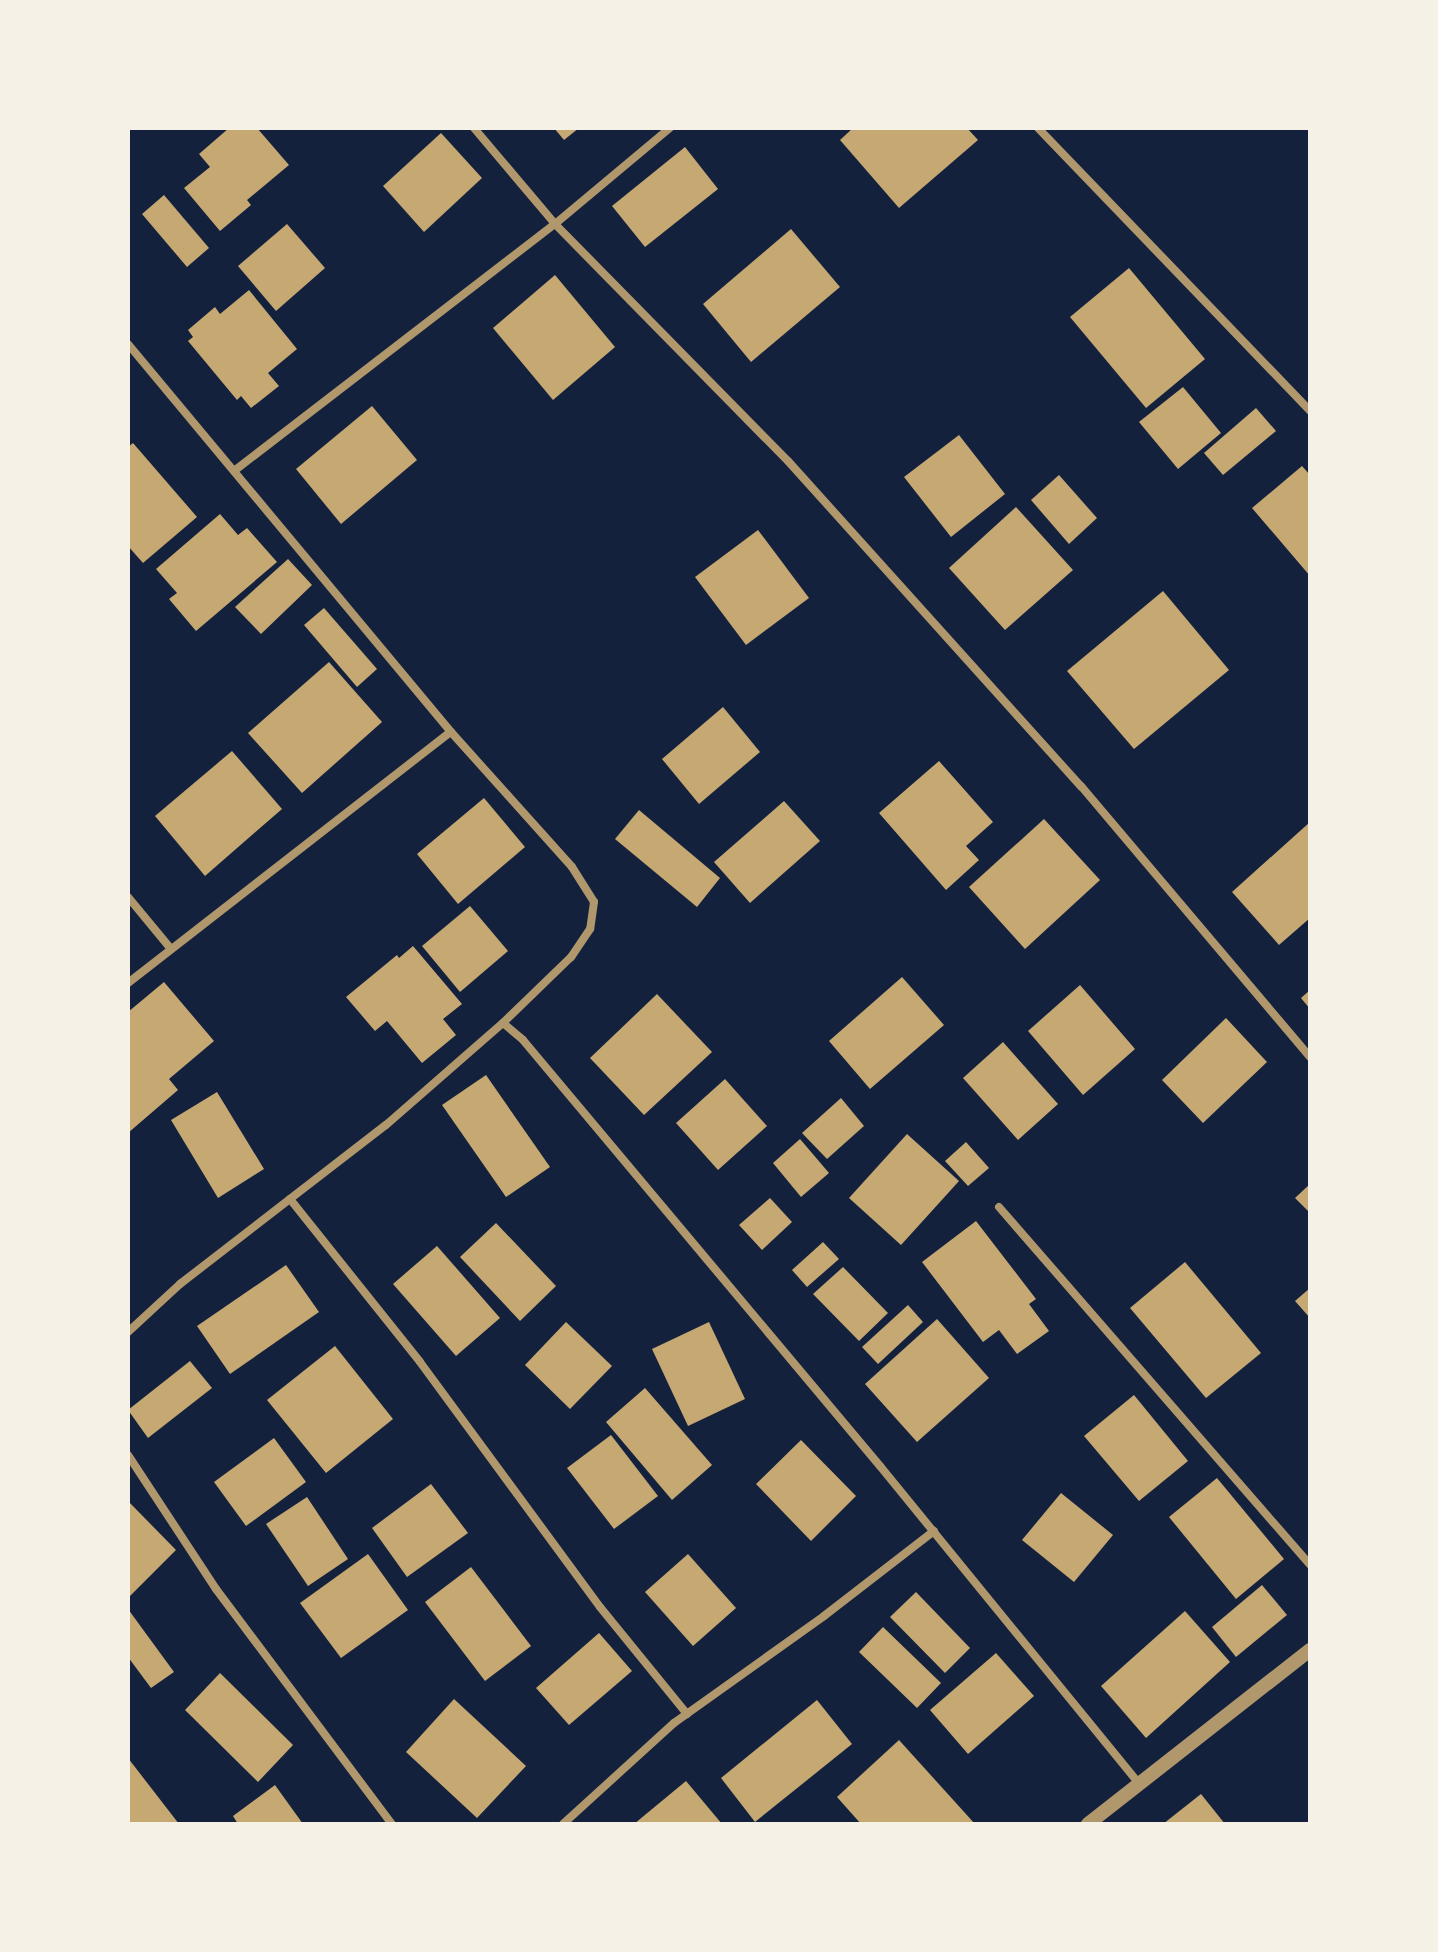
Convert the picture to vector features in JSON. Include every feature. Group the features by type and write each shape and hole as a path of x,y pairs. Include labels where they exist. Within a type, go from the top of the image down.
{"street":[{"path":"474,128 555,224 788,461 1081,786 1310,1057"},
{"path":"234,471 555,224 670,128"},
{"path":"1038,128 1310,411"},
{"path":"128,344 451,732 572,867 594,902 590,929 571,957 503,1023 386,1125 180,1284 128,1332"},
{"path":"128,983 451,732"},
{"path":"128,897 171,949"},
{"path":"503,1023 533,1052 934,1531 1139,1784"},
{"path":"290,1199 420,1362 600,1607 687,1714"},
{"path":"999,1207 1310,1565"},
{"path":"128,1455 216,1589 392,1824"},
{"path":"563,1824 687,1714 824,1616 934,1531"},
{"path":"1088,1824 1310,1650"}],"building":[{"path":"229,128 257,128 289,165 247,200 251,205 220,231 184,188 210,167 199,154"},
{"path":"554,128 579,128 564,140"},
{"path":"853,128 967,128 978,140 899,208 840,140"},
{"path":"441,133 482,178 424,232 383,186"},
{"path":"685,147 718,189 645,247 612,206"},
{"path":"164,195 209,248 187,267 142,214"},
{"path":"287,224 325,268 276,311 238,266"},
{"path":"791,229 840,287 751,362 703,304"},
{"path":"1129,268 1205,359 1146,408 1070,317"},
{"path":"555,275 615,347 553,400 493,328"},
{"path":"249,290 297,349 268,373 279,386 251,408 241,396 237,400 188,341 193,337 188,330 215,307 220,314"},
{"path":"1183,387 1221,433 1178,469 1139,422"},
{"path":"372,406 417,460 341,524 296,469"},
{"path":"1256,408 1276,431 1223,475 1204,453"},
{"path":"959,435 1005,494 951,537 904,477"},
{"path":"133,443 197,517 143,563 128,546 128,447"},
{"path":"1302,466 1310,475 1310,576 1252,508"},
{"path":"1059,475 1097,518 1069,544 1031,500"},
{"path":"1016,507 1073,570 1005,630 949,568"},
{"path":"220,514 238,535 247,528 277,562 196,631 169,599 177,593 156,569"},
{"path":"758,530 809,598 746,645 695,577"},
{"path":"288,559 312,585 261,634 235,607"},
{"path":"1163,591 1229,670 1134,749 1067,671"},
{"path":"324,608 377,669 357,687 304,625"},
{"path":"329,662 382,722 302,793 248,733"},
{"path":"723,707 760,752 699,804 662,759"},
{"path":"232,751 282,809 205,876 155,816"},
{"path":"939,761 993,822 966,846 979,860 946,890 879,813"},
{"path":"484,798 525,847 458,904 417,854"},
{"path":"784,801 820,841 750,903 714,862"},
{"path":"639,810 720,878 697,907 615,839"},
{"path":"1044,819 1100,880 1025,949 969,887"},
{"path":"1310,822 1310,918 1279,945 1232,892"},
{"path":"470,906 508,951 460,992 422,946"},
{"path":"413,946 462,1004 443,1019 456,1035 422,1063 387,1021 375,1031 346,997 397,955 399,958"},
{"path":"902,977 944,1025 870,1089 829,1041"},
{"path":"164,982 214,1041 169,1079 178,1090 128,1133 128,1012"},
{"path":"1080,985 1135,1049 1083,1095 1028,1031"},
{"path":"1310,990 1310,1009 1301,998"},
{"path":"657,994 712,1052 644,1115 590,1058"},
{"path":"1226,1018 1267,1062 1203,1123 1162,1080"},
{"path":"1003,1042 1058,1104 1018,1140 963,1078"},
{"path":"486,1075 550,1167 506,1197 442,1105"},
{"path":"725,1079 767,1126 718,1170 676,1123"},
{"path":"217,1092 264,1169 218,1198 171,1120"},
{"path":"841,1098 864,1126 827,1159 802,1133"},
{"path":"907,1134 959,1181 901,1245 849,1198"},
{"path":"800,1139 829,1173 801,1197 773,1163"},
{"path":"966,1142 989,1168 968,1186 945,1161"},
{"path":"1310,1184 1310,1213 1295,1198"},
{"path":"770,1198 792,1222 762,1250 739,1225"},
{"path":"976,1221 1036,1299 1029,1304 1049,1331 1017,1354 999,1330 983,1342 922,1262"},
{"path":"496,1223 556,1286 520,1321 460,1257"},
{"path":"823,1242 839,1259 807,1287 792,1270"},
{"path":"437,1246 500,1318 456,1356 393,1284"},
{"path":"1185,1262 1261,1353 1206,1398 1130,1308"},
{"path":"286,1265 319,1312 230,1374 197,1326"},
{"path":"843,1267 888,1313 859,1341 813,1294"},
{"path":"1310,1288 1310,1318 1295,1301"},
{"path":"908,1305 923,1322 878,1364 862,1347"},
{"path":"937,1319 989,1378 917,1442 865,1384"},
{"path":"566,1322 612,1366 570,1409 525,1365"},
{"path":"709,1322 745,1399 688,1426 652,1349"},
{"path":"335,1346 393,1419 326,1473 267,1400"},
{"path":"190,1361 212,1388 148,1438 128,1410"},
{"path":"645,1388 712,1465 672,1500 606,1422"},
{"path":"1134,1395 1188,1461 1139,1501 1084,1436"},
{"path":"611,1435 658,1496 614,1529 567,1468"},
{"path":"274,1438 306,1482 246,1526 214,1482"},
{"path":"801,1440 856,1496 811,1541 756,1484"},
{"path":"1217,1478 1284,1559 1236,1599 1169,1517"},
{"path":"431,1484 468,1533 407,1577 372,1528"},
{"path":"1061,1493 1113,1535 1074,1582 1022,1540"},
{"path":"307,1497 348,1559 308,1586 266,1524"},
{"path":"128,1501 176,1550 130,1596 128,1594"},
{"path":"368,1554 408,1610 341,1658 300,1603"},
{"path":"688,1554 736,1608 693,1646 645,1592"},
{"path":"471,1567 531,1646 485,1681 425,1602"},
{"path":"1262,1585 1287,1615 1236,1657 1212,1627"},
{"path":"916,1592 970,1648 945,1673 890,1617"},
{"path":"128,1609 174,1672 151,1688 128,1657"},
{"path":"1185,1611 1230,1662 1146,1738 1101,1686"},
{"path":"883,1627 941,1683 917,1708 859,1652"},
{"path":"599,1633 632,1671 569,1725 536,1688"},
{"path":"996,1653 1034,1696 968,1754 930,1710"},
{"path":"220,1673 293,1745 258,1782 185,1710"},
{"path":"454,1699 526,1766 477,1818 406,1752"},
{"path":"817,1700 852,1744 755,1822 721,1778"},
{"path":"899,1740 975,1824 861,1824 837,1797"},
{"path":"128,1758 179,1824 128,1824"},
{"path":"686,1781 722,1824 634,1824"},
{"path":"275,1785 303,1824 238,1824 233,1816"},
{"path":"1201,1794 1225,1824 1163,1824"}]}
